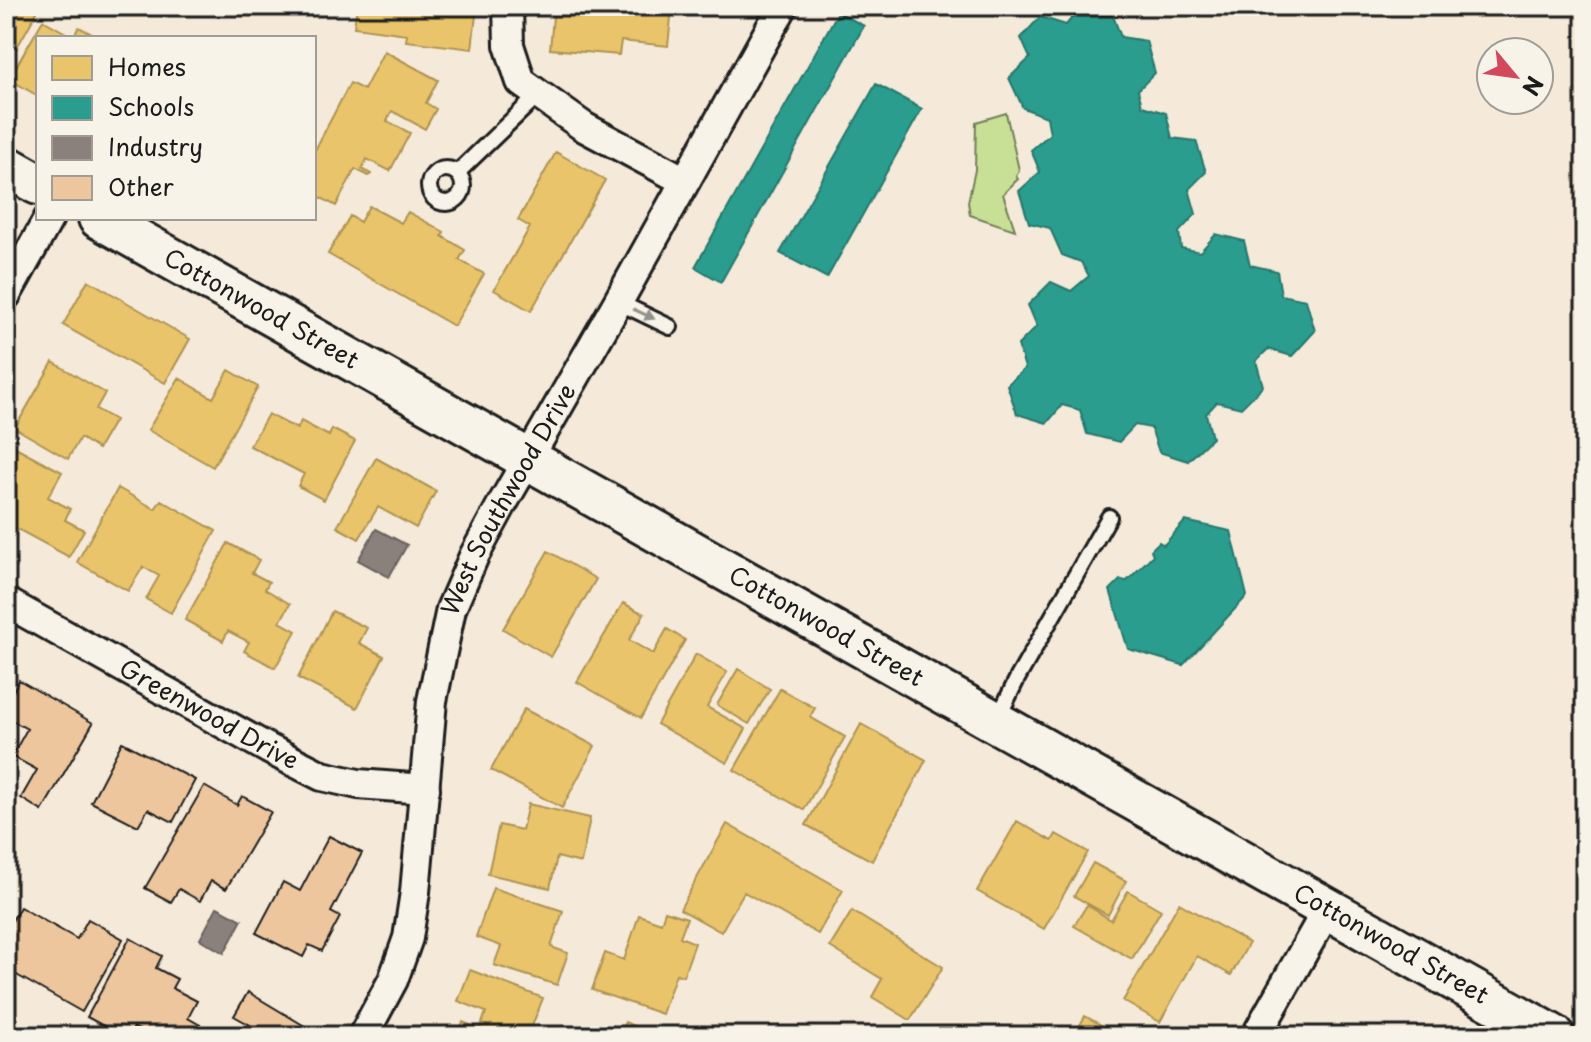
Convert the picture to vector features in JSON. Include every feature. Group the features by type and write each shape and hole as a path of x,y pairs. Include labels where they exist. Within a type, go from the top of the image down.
{"street":[{"path":"508,6 509,45 521,82 584,127 685,181"},
{"name":"West Southwood Drive","path":"363,1036 393,980 408,938 432,701 451,609 474,556 783,6"},
{"path":"6,166 36,183"},
{"path":"6,295 48,220"},
{"name":"Cottonwood Street","path":"103,220 1554,1036"},
{"name":"Greenwood Drive","path":"6,602 322,776 358,784 425,789"},
{"path":"1256,1036 1327,910"}],"lane":[{"path":"457,173 538,95"},
{"path":"618,302 670,327"},
{"path":"995,724 1018,677 1109,517"}],"green space":[{"path":"1006,113 1019,170 1018,179 1003,194 1015,230 970,215 968,202 975,170 976,122"}],"building: Homes":[{"path":"6,6 28,6 37,12 15,51 6,46"},
{"path":"357,6 477,6 472,49 406,41 407,34 354,27"},
{"path":"554,6 672,8 668,46 621,41 619,55 550,49"},
{"path":"43,20 71,36 36,36 36,95 9,79"},
{"path":"79,27 93,36 74,36"},
{"path":"384,51 438,80 426,103 436,109 425,129 392,111 387,121 410,133 390,171 367,159 362,169 371,174 369,176 355,169 336,206 316,195 316,148 350,83 364,90"},
{"path":"556,152 605,180 531,311 494,290 530,227 518,220"},
{"path":"369,206 401,223 408,212 444,232 442,236 465,250 459,260 484,274 454,326 328,254 350,216 360,222"},
{"path":"88,280 190,339 165,383 63,325"},
{"path":"53,362 105,393 96,409 115,420 98,449 80,438 68,459 15,428"},
{"path":"229,370 258,387 213,467 148,430 179,378 213,398"},
{"path":"268,414 297,429 301,421 329,436 332,429 355,441 324,500 298,486 304,474 250,446"},
{"path":"6,442 62,472 48,497 70,509 65,520 84,530 69,557 6,523"},
{"path":"376,458 436,491 416,528 378,507 359,539 337,527"},
{"path":"118,488 155,509 161,500 216,531 171,613 146,599 159,576 143,567 128,591 77,562"},
{"path":"228,543 259,560 252,573 269,582 265,589 290,604 280,622 296,631 275,668 244,651 249,642 228,631 223,641 185,620"},
{"path":"548,551 596,579 551,657 503,629"},
{"path":"623,603 644,614 629,640 653,654 667,629 685,640 641,718 577,682"},
{"path":"332,611 367,628 359,643 384,656 357,708 298,678"},
{"path":"696,654 727,672 707,707 746,729 727,763 657,724"},
{"path":"738,669 770,689 749,724 717,705"},
{"path":"780,689 815,708 810,717 845,737 804,810 734,770"},
{"path":"524,709 595,746 562,808 491,770"},
{"path":"861,724 926,760 872,861 806,825"},
{"path":"528,804 590,818 581,863 557,857 550,888 488,874 499,825 522,830"},
{"path":"1017,821 1052,841 1056,834 1088,852 1044,929 977,891"},
{"path":"727,824 843,890 818,934 744,892 721,932 680,909"},
{"path":"1093,863 1126,881 1108,915 1074,896"},
{"path":"493,888 563,911 551,947 568,953 557,985 494,965 501,946 476,937"},
{"path":"1128,891 1161,910 1132,959 1074,926 1087,905 1111,920"},
{"path":"1179,903 1249,943 1231,975 1197,956 1160,1022 1123,1001"},
{"path":"665,911 687,918 680,937 695,943 683,976 676,974 662,1014 592,990 605,953 624,960 639,915 661,923"},
{"path":"852,911 943,967 910,1020 872,997 882,979 830,947"},
{"path":"470,970 543,998 528,1036 457,1036 463,1022 480,1029 486,1012 458,1001"},
{"path":"1085,1016 1121,1036 1074,1036"},
{"path":"625,1022 653,1036 618,1036"}],"building: Schools":[{"path":"1082,6 1112,13 1121,37 1146,41 1155,73 1138,90 1142,106 1166,113 1172,138 1196,141 1206,172 1189,189 1196,214 1179,232 1181,248 1200,252 1216,234 1244,241 1250,265 1277,271 1281,295 1306,300 1315,331 1292,356 1268,349 1256,361 1263,386 1241,408 1217,402 1206,414 1212,438 1188,461 1159,452 1151,428 1135,425 1119,442 1087,434 1080,410 1062,405 1047,423 1017,414 1007,385 1025,368 1018,345 1037,326 1028,305 1051,282 1071,291 1089,276 1081,262 1062,255 1050,228 1029,223 1019,191 1040,172 1031,150 1050,134 1047,117 1023,108 1009,78 1030,58 1021,38 1040,17 1066,25"},
{"path":"838,12 864,26 721,282 695,267"},
{"path":"876,84 922,109 827,278 780,253"},
{"path":"1185,521 1231,531 1247,596 1183,665 1128,649 1110,590 1120,580 1127,581 1153,555 1151,550 1159,542 1164,545"}],"building: Industry":[{"path":"376,529 407,545 389,577 358,560"},
{"path":"217,907 242,920 224,953 200,939"}],"building: Other":[{"path":"19,680 93,723 42,811 21,798 37,770 12,756 27,729 6,717 6,704"},
{"path":"122,742 195,780 173,822 148,809 138,826 91,802"},
{"path":"204,786 237,805 242,796 271,812 226,889 211,881 200,901 179,889 171,902 145,888"},
{"path":"329,836 362,853 331,912 340,917 322,951 309,945 303,957 256,933 283,882 300,891"},
{"path":"20,907 77,939 88,919 123,939 82,1012 6,969 6,931"},
{"path":"130,938 162,956 156,968 177,979 172,988 197,1001 188,1018 202,1026 196,1036 150,1036 134,1027 129,1036 122,1036 87,1017"},
{"path":"248,992 308,1028 303,1036 244,1036 250,1025 234,1016"}]}
